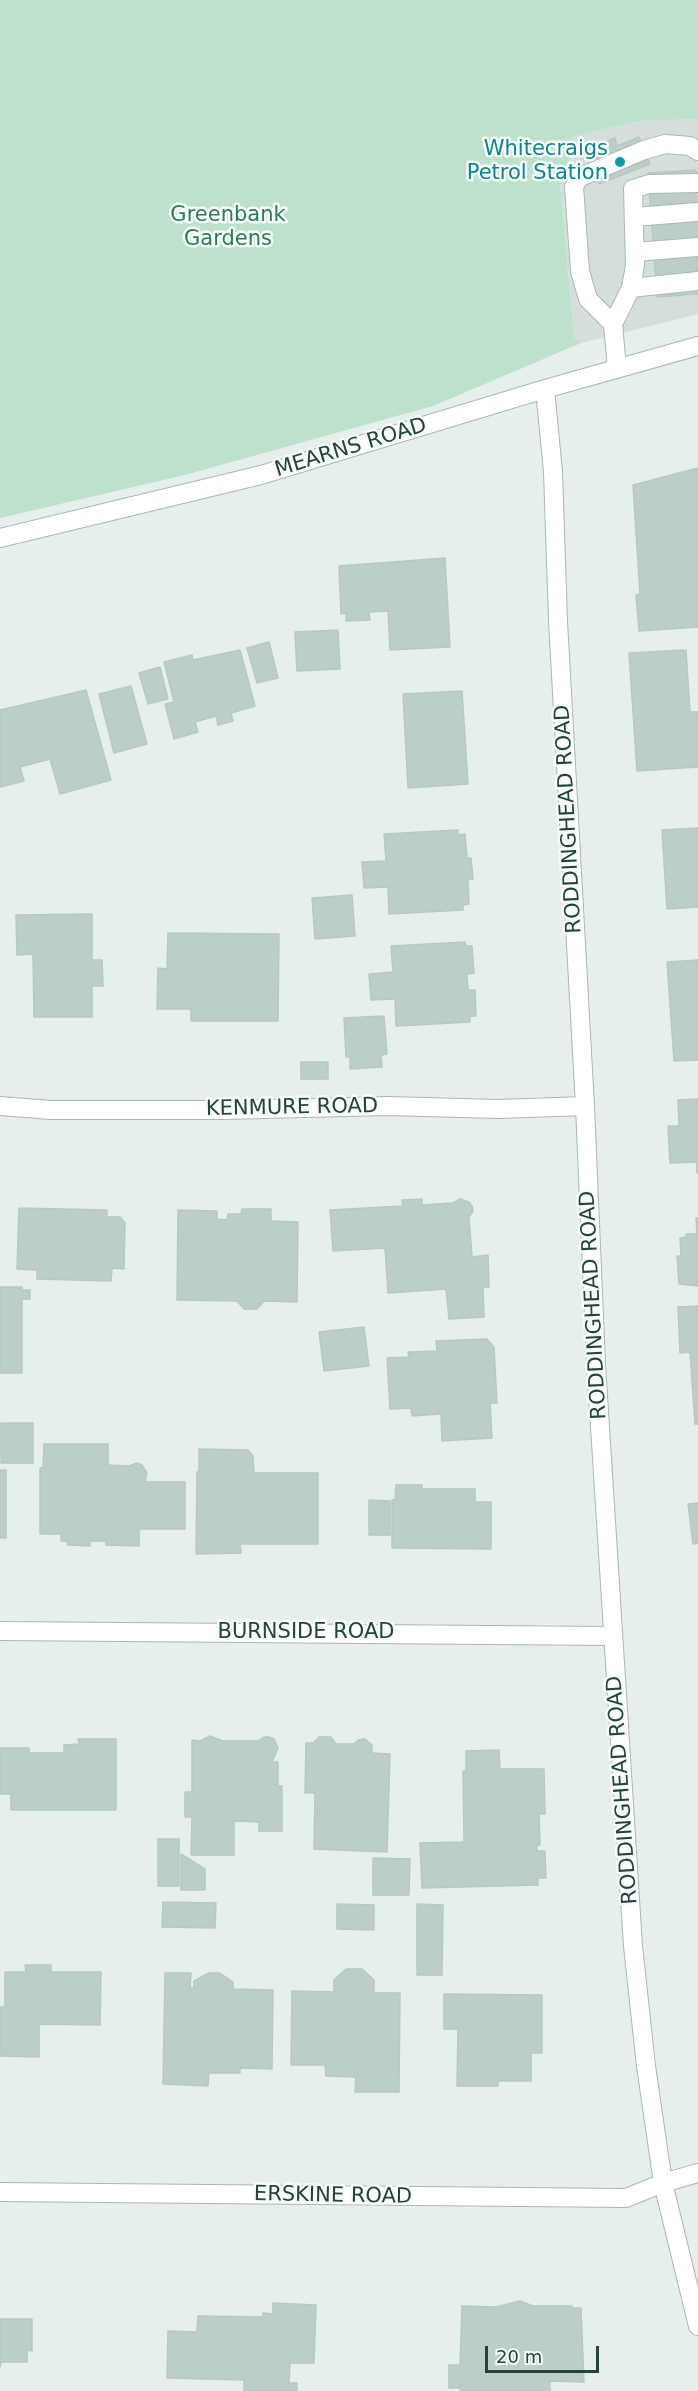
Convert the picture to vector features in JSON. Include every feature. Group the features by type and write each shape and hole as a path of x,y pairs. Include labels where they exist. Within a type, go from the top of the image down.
{"street":[{"path":"613,324 588,299 580,271 574,186 578,178 644,150 665,144 690,146 698,151"},
{"path":"617,369 613,324 631,288 635,265 633,189 649,184 698,183"},
{"path":"634,217 698,213"},
{"path":"635,252 698,246"},
{"path":"631,288 698,281"},
{"name":"MEARNS ROAD","path":"0,538 261,475 544,389 698,346"},
{"name":"RODDINGHEAD ROAD","path":"544,389 553,472 558,621 585,1106 596,1353 633,1946 646,2066 663,2182 698,2326"},
{"name":"KENMURE ROAD","path":"0,1106 51,1110 223,1110 387,1106 498,1109 585,1106"},
{"name":"BURNSIDE ROAD","path":"0,1631 612,1636"},
{"path":"663,2182 698,2173"},
{"name":"ERSKINE ROAD","path":"0,2192 626,2198 663,2182"}],"shaded area":[{"path":"698,119 698,314 581,343 574,337 560,182 570,158 572,135 639,121"}],"green space":[{"name":"Greenbank Gardens","path":"0,0 698,0 698,119 639,121 572,136 570,158 560,182 574,337 581,343 433,406 185,475 0,518"}],"building":[{"name":"Whitecraigs Petrol Station","path":"639,137 650,164 599,184 590,160 594,159 590,148 615,138 617,146"},
{"path":"696,170 698,294 657,297 648,173"},
{"path":"698,468 698,627 639,631 636,595 640,594 633,485"},
{"path":"445,558 450,647 390,650 388,611 369,612 370,620 346,621 346,613 341,614 339,566"},
{"path":"338,630 340,669 297,671 295,632"},
{"path":"269,642 278,678 257,683 247,648"},
{"path":"240,650 255,706 231,713 233,721 218,725 216,716 195,722 198,732 174,739 165,704 174,702 164,662 192,655 193,660"},
{"path":"686,650 690,712 698,712 698,767 637,771 629,653"},
{"path":"160,667 168,699 148,704 139,673"},
{"path":"131,686 147,744 114,753 99,694"},
{"path":"86,690 111,780 60,794 50,759 20,767 24,781 0,787 0,710"},
{"path":"462,691 468,784 408,788 403,694"},
{"path":"698,828 698,907 667,909 662,830"},
{"path":"458,830 458,835 465,834 467,858 471,858 473,879 468,880 469,904 463,905 463,910 389,914 388,887 364,888 362,862 386,861 384,834"},
{"path":"352,895 355,936 315,939 312,898"},
{"path":"92,914 92,960 102,960 103,986 92,986 92,1017 34,1017 33,954 17,955 16,915"},
{"path":"168,933 279,934 278,1021 191,1021 191,1009 157,1009 158,968 167,969"},
{"path":"465,942 466,946 472,946 474,973 467,974 468,990 475,990 476,1016 470,1016 470,1022 396,1026 395,999 371,1000 369,974 393,972 391,946"},
{"path":"698,960 698,1060 674,1061 667,962"},
{"path":"384,1016 387,1054 381,1055 382,1067 350,1069 350,1057 346,1057 344,1018"},
{"path":"301,1062 328,1062 328,1079 301,1079"},
{"path":"698,1099 697,1173 697,1162 670,1163 668,1126 679,1126 678,1100"},
{"path":"422,1199 422,1205 453,1203 460,1199 469,1202 472,1206 473,1211 469,1217 472,1257 488,1255 489,1287 483,1287 484,1317 449,1319 446,1289 388,1293 385,1248 333,1251 330,1210 403,1206 402,1200"},
{"path":"19,1208 107,1210 107,1217 120,1217 125,1223 124,1269 112,1268 111,1281 37,1279 37,1270 17,1269"},
{"path":"242,1209 271,1209 271,1221 298,1222 297,1302 264,1301 257,1309 244,1309 237,1301 177,1300 178,1210 217,1211 217,1219 227,1220 228,1214 241,1214"},
{"path":"696,1218 698,1218 698,1286 679,1284 677,1256 681,1256 680,1238 686,1237 686,1234 697,1234"},
{"path":"0,1287 22,1287 22,1290 30,1290 30,1299 22,1299 22,1373 0,1373"},
{"path":"698,1306 698,1424 695,1424 690,1352 680,1353 678,1307"},
{"path":"364,1327 369,1366 324,1371 319,1332"},
{"path":"487,1339 494,1347 497,1403 490,1403 492,1438 442,1441 441,1414 412,1416 411,1408 390,1409 387,1358 409,1357 408,1352 437,1351 436,1341"},
{"path":"1,1423 33,1423 33,1463 1,1463"},
{"path":"44,1444 108,1444 108,1465 129,1466 137,1463 142,1465 147,1473 145,1482 185,1482 185,1529 139,1529 139,1546 106,1545 106,1541 90,1541 90,1546 68,1545 67,1541 61,1541 61,1534 40,1534 40,1468 43,1468"},
{"path":"199,1449 248,1450 253,1456 254,1473 318,1473 318,1544 240,1544 241,1553 196,1554"},
{"path":"0,1470 6,1470 6,1538 0,1538"},
{"path":"396,1485 422,1485 422,1489 475,1489 475,1502 491,1502 491,1549 392,1548 392,1500 395,1500"},
{"path":"369,1500 390,1501 390,1535 369,1535"},
{"path":"698,1503 698,1543 693,1544 688,1504"},
{"path":"210,1736 223,1741 258,1741 269,1737 274,1739 278,1748 272,1762 278,1762 278,1786 282,1786 282,1831 259,1831 259,1822 234,1821 234,1855 191,1855 192,1817 185,1817 185,1792 192,1792 192,1740 200,1741"},
{"path":"319,1737 331,1737 336,1744 354,1744 358,1740 365,1739 372,1745 372,1753 390,1754 387,1852 314,1849 315,1793 305,1793 306,1743 313,1743"},
{"path":"78,1739 116,1739 116,1810 11,1810 11,1794 0,1794 0,1748 29,1748 29,1753 64,1753 64,1745 79,1744"},
{"path":"499,1750 500,1769 544,1769 545,1814 539,1814 540,1845 537,1845 537,1851 545,1851 546,1878 538,1878 538,1885 422,1888 420,1843 464,1842 463,1771 466,1771 466,1751"},
{"path":"158,1839 179,1839 179,1886 158,1886"},
{"path":"181,1854 205,1869 205,1890 181,1890"},
{"path":"373,1858 410,1859 409,1895 373,1895"},
{"path":"163,1902 216,1903 215,1928 162,1927"},
{"path":"337,1904 374,1905 374,1930 337,1929"},
{"path":"417,1904 443,1905 442,1975 417,1975"},
{"path":"25,1965 51,1965 51,1972 101,1972 100,2025 39,2024 39,2057 0,2056 0,2007 5,2007 5,1972 26,1972"},
{"path":"346,1969 362,1969 374,1980 374,1993 400,1993 399,2092 355,2092 356,2077 326,2076 325,2065 291,2065 292,1991 334,1992 334,1980"},
{"path":"165,1973 191,1973 190,1988 194,1988 194,1981 209,1973 220,1973 233,1982 233,1989 273,1990 272,2069 240,2068 240,2073 209,2073 208,2086 163,2084"},
{"path":"444,1994 542,1995 542,2053 531,2053 531,2081 498,2081 498,2086 457,2086 458,2029 444,2029"},
{"path":"520,2301 533,2306 581,2308 584,2382 550,2381 550,2391 460,2391 460,2388 449,2388 449,2365 460,2365 462,2306 496,2307"},
{"path":"273,2303 316,2305 314,2363 290,2363 289,2383 297,2383 297,2391 244,2391 244,2380 167,2378 168,2331 197,2332 198,2316 263,2317 263,2313 273,2314"},
{"path":"0,2319 32,2319 32,2351 27,2350 27,2362 1,2362 0,2367"}],"place":[{"name":"Whitecraigs Petrol Station","path":"620,162"}]}
